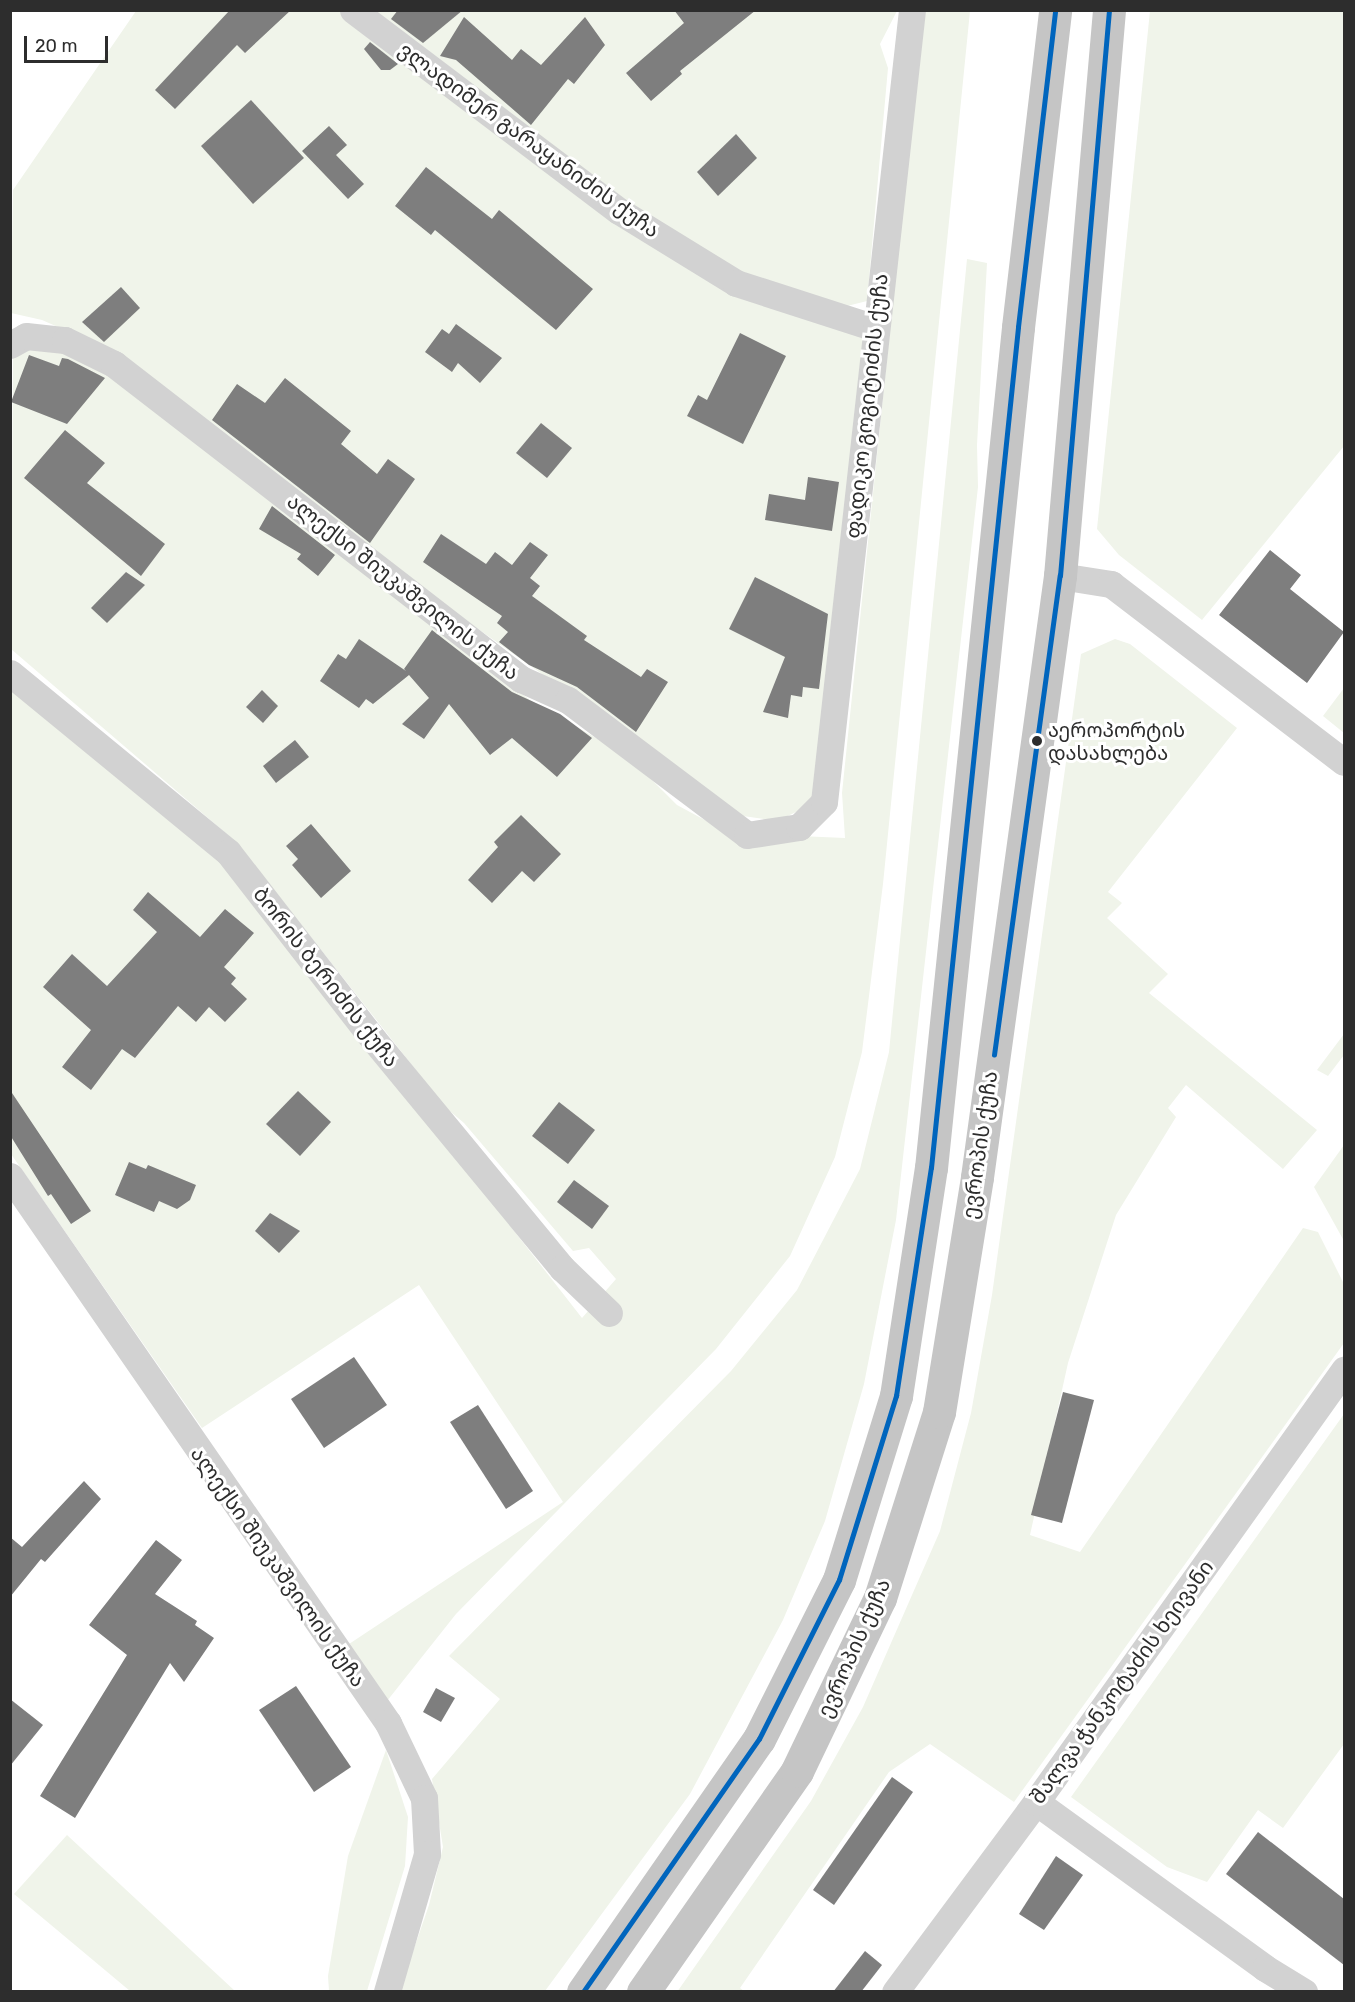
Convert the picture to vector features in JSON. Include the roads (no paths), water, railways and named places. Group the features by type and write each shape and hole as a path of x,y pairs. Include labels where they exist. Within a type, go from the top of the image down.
{"main road":[{"name":"ევროპის ქუჩა","path":"583,1992 759,1739 838,1580 896,1396 932,1168 1018,327 1055,10"},
{"name":"ევროპის ქუჩა","path":"643,1992 796,1771 880,1598 939,1412 976,1177 1060,576 1109,10"}],"street":[{"name":"ვლადიმერ გარაყანიძის ქუჩა","path":"353,10 619,211 736,283 875,328"},
{"name":"ფადიკო გოგიტიძის ქუჩა","path":"824,802 912,10"},
{"name":"ალექსი შიუკაშვილის ქუჩა","path":"10,345 26,336 65,340 114,364 521,679 568,700 747,835 799,827 824,802"},
{"path":"1060,576 1111,584 1344,762"},
{"name":"ბორის ბერიძის ქუჩა","path":"10,673 228,852 374,1040 562,1268 609,1313"},
{"name":"ალექსი შიუკაშვილის ქუჩა","path":"10,1176 388,1723 424,1798 427,1854 387,1992"},
{"name":"შალვა ჭანკოტაძის ხეივანი","path":"895,1992 1036,1802 1344,1370"},
{"path":"1036,1802 1265,1968 1305,1992"}],"place":[{"name":"აეროპორტის დასახლება","path":"1037,741"}]}
